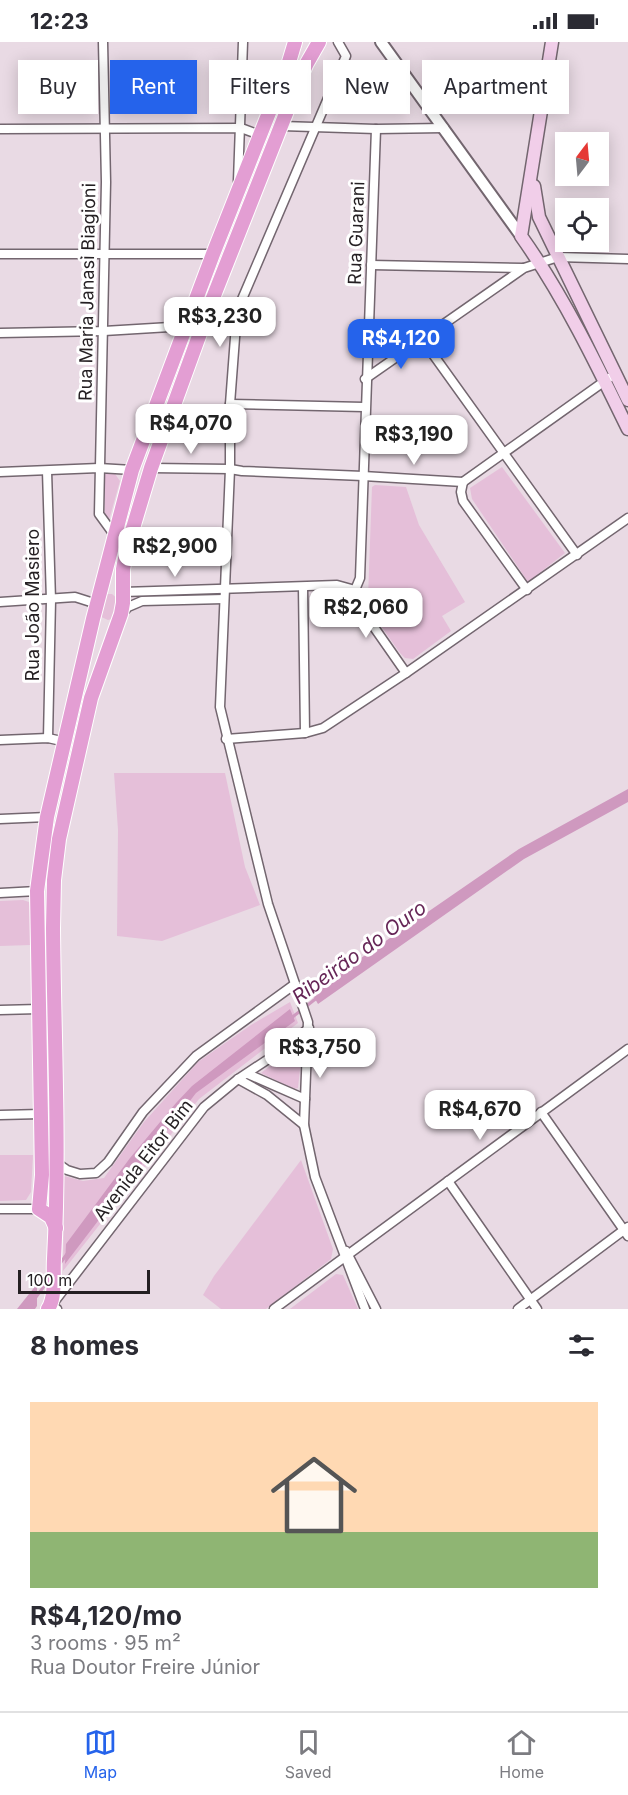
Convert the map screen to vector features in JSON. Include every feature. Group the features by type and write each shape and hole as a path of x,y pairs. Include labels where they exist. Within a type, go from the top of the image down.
{"main road":[{"path":"56,1228 51,1217 39,1209 42,1175 37,891 47,817 93,619 132,470 295,42"},
{"path":"52,1304 57,1163 54,880 59,839 91,698 119,620 127,548 151,468 211,303 307,63 319,42"},
{"path":"552,42 521,236 540,262 610,377 628,400"},
{"path":"260,135 268,144 271,154"},
{"path":"532,176 539,217 610,377 628,429"},
{"path":"99,597 115,590 123,592"},
{"path":"93,619 104,628 119,620"}],"street":[{"name":"Rua Maria Janasi Biagioni","path":"103,42 105,253 99,514 116,537"},
{"path":"238,194 243,42"},
{"path":"338,42 346,56"},
{"path":"345,42 346,56 237,310 230,404 230,469 220,707 268,904 308,1025 304,1125 315,1177 365,1309"},
{"path":"381,42 521,236"},
{"path":"547,42 552,42"},
{"path":"282,126 376,129 444,128"},
{"path":"0,129 241,128 260,135"},
{"name":"Rua Guarani","path":"355,590 360,578 364,407 376,129"},
{"path":"0,254 213,254"},
{"path":"365,380 524,268 558,257 628,259"},
{"path":"371,265 524,268"},
{"path":"211,303 237,310"},
{"path":"0,333 170,327 184,332"},
{"path":"422,339 577,555"},
{"path":"151,468 230,469 463,482 610,377"},
{"path":"230,404 364,407"},
{"path":"0,472 99,468 132,470"},
{"name":"Rua João Masiero","path":"47,471 51,600 48,738"},
{"path":"463,482 461,492 464,501 528,590"},
{"path":"226,739 305,733 323,728 528,590 628,518"},
{"path":"119,620 128,607 142,601 337,585 355,590 362,610 406,673"},
{"path":"303,586 305,733"},
{"path":"123,592 224,594"},
{"path":"0,602 99,597"},
{"path":"0,740 48,738 66,742"},
{"path":"0,819 47,817"},
{"path":"0,893 37,891"},
{"name":"Avenida Eitor Bim","path":"57,1163 67,1170 80,1174 96,1173 108,1162 143,1112 196,1056 295,984"},
{"path":"0,1010 39,1009"},
{"name":"Avenida Eitor Bim","path":"52,1304 204,1107 238,1079 279,1052 308,1025"},
{"path":"279,1052 291,1049 302,1052 308,1057"},
{"path":"274,1309 628,1049"},
{"path":"248,1074 305,1099"},
{"path":"238,1079 267,1095 304,1125"},
{"path":"518,1309 627,1231 541,1112"},
{"path":"0,1115 41,1114"},
{"path":"448,1181 537,1309"},
{"path":"0,1209 39,1209"},
{"path":"346,1256 376,1309"}],"shaded area":[{"path":"502,467 565,553 528,582 472,499 470,488"},
{"path":"104,474 115,474 120,481 109,520 105,514"},
{"path":"375,485 406,487 419,525 465,602 442,616 451,631 413,659 405,658 400,653 376,619 368,598 372,487"},
{"path":"107,594 112,594 119,600 112,619 108,620 99,616 102,598"},
{"path":"114,773 225,773 245,867 260,905 162,941 117,936 118,830"},
{"path":"628,789 628,802 524,859 318,1004 310,990 319,987 519,849"},
{"path":"0,901 29,902 30,906 31,945 0,946"},
{"path":"290,1002 298,1023 199,1099 63,1271 64,1176 83,1181 104,1178 144,1122 198,1062 251,1025"},
{"path":"290,1009 295,1021 196,1093 65,1264 66,1244 130,1158 176,1103 192,1086"},
{"path":"287,1053 301,1060 298,1088 294,1089 261,1073"},
{"path":"0,1155 33,1155 31,1192 26,1200 0,1201"},
{"path":"301,1160 333,1249 331,1259 266,1309 221,1309 203,1295 214,1276"},
{"path":"336,1274 343,1275 358,1309 290,1309"},
{"path":"37,1284 35,1309 17,1309"}],"waterway":[{"name":"Ribeirão do Ouro","path":"290,1019 318,997"},
{"name":"Ribeirão do Ouro","path":"58,1266 67,1254"},
{"name":"Ribeirão do Ouro","path":"36,1297 48,1281"}]}
